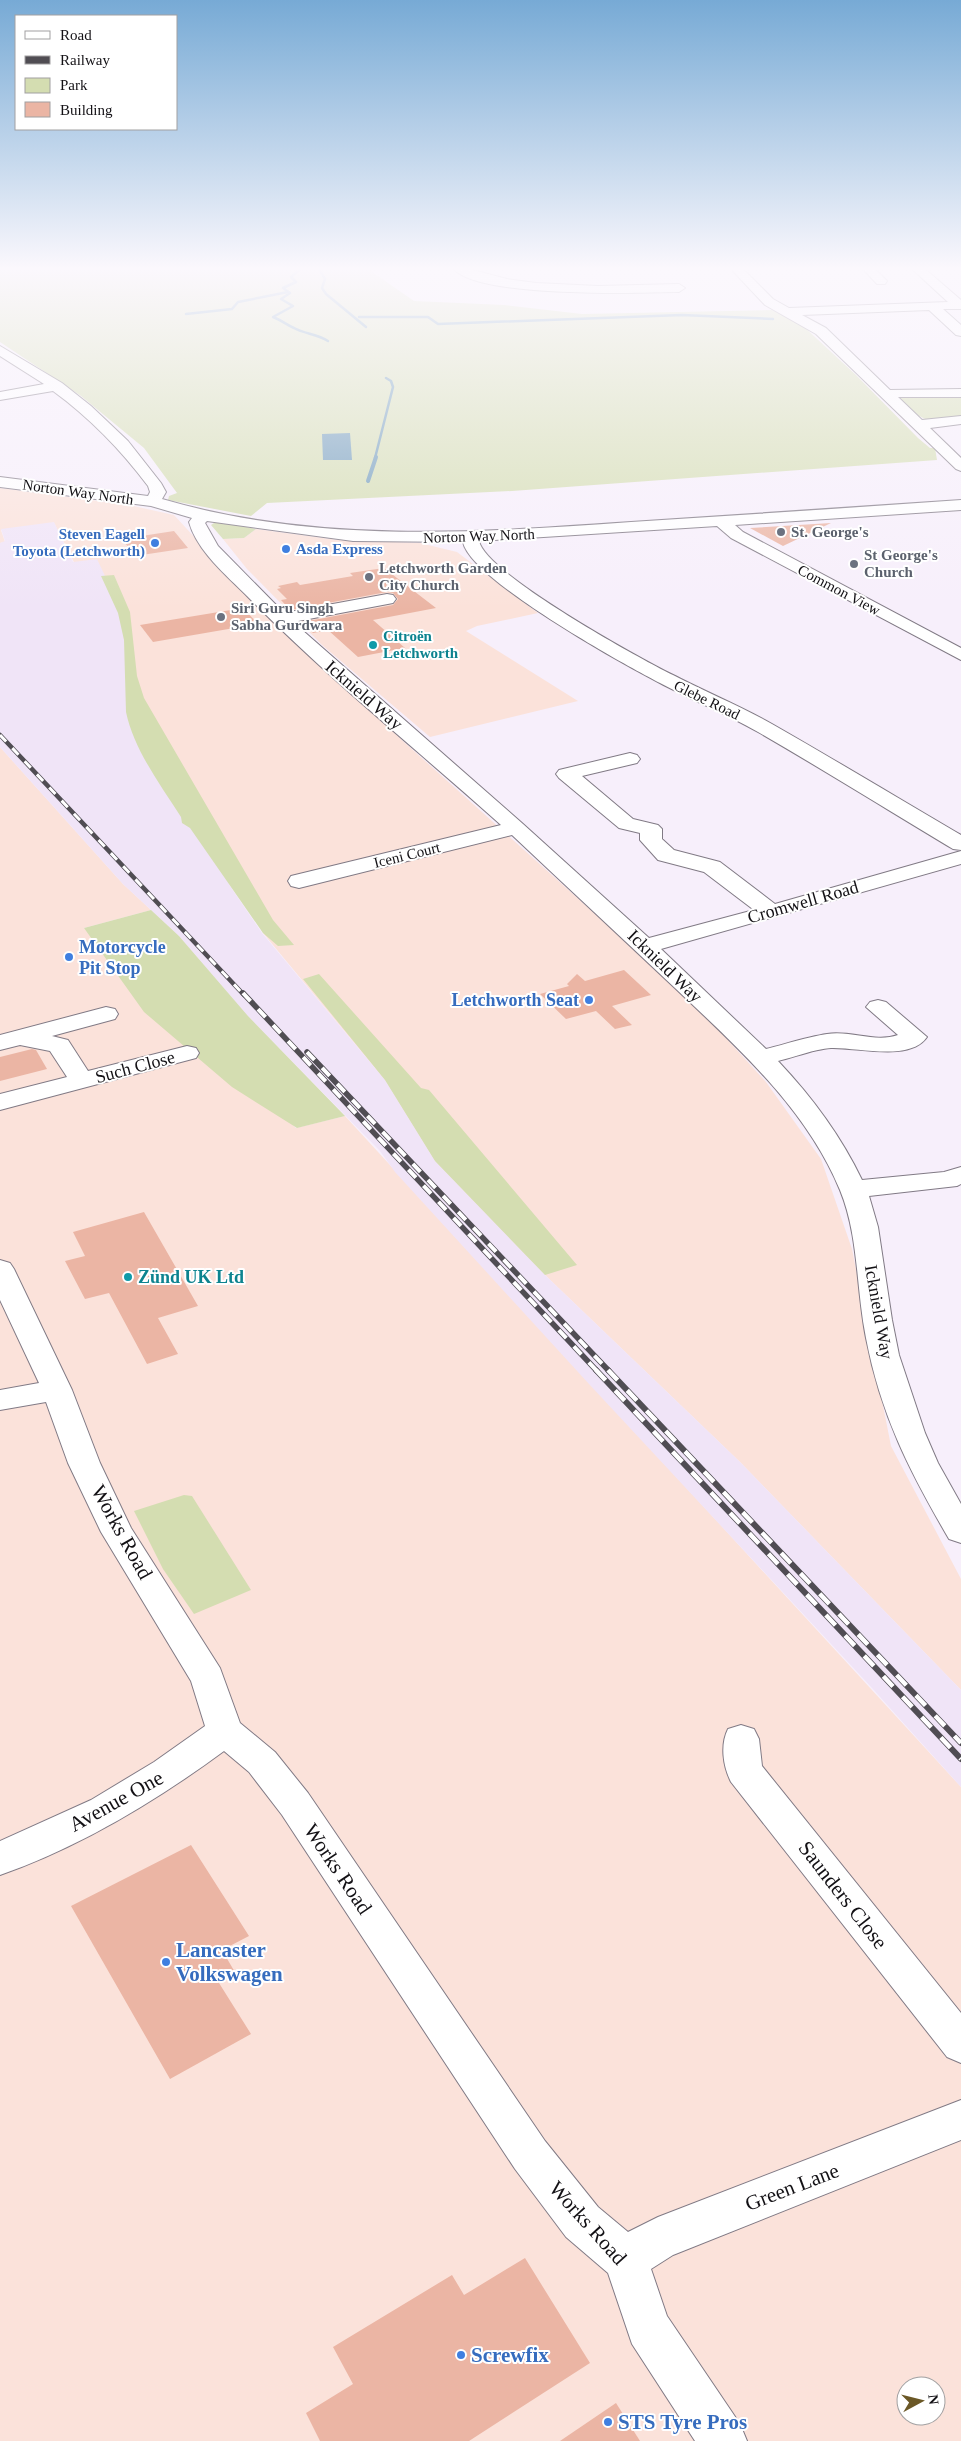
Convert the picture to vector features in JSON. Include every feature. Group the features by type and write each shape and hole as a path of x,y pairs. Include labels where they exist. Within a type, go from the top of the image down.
{"street":[{"path":"52,383 116,436 156,486 158,492 153,501"},
{"path":"875,383 961,466"},
{"path":"0,396 57,386"},
{"path":"887,394 915,392 961,393"},
{"path":"919,424 961,420"},
{"name":"Norton Way North","path":"0,482 153,501 204,516 302,531 353,536 470,537 961,505"},
{"name":"Icknield Way","path":"204,516 197,522 199,530 230,568 279,619 342,678 516,828 645,946 762,1058 787,1086 824,1134 853,1189 866,1235 875,1303 891,1376 909,1433 923,1464 961,1531"},
{"name":"Common View","path":"720,521 737,535 961,655"},
{"name":"Glebe Road","path":"470,537 472,548 477,554 500,575 544,608 658,675 764,727 961,844"},
{"path":"279,619 386,599"},
{"path":"630,759 566,774 626,824 652,829 651,840 661,852 712,867 771,912"},
{"name":"Iceni Court","path":"299,881 516,828"},
{"name":"Cromwell Road","path":"645,946 961,857"},
{"path":"762,1058 828,1041 850,1040 875,1045 893,1045 915,1037 878,1007"},
{"name":"Such Close","path":"8,1040 106,1014"},
{"name":"Such Close","path":"8,1040 43,1041 59,1045 82,1081"},
{"name":"Such Close","path":"0,1102 187,1053"},
{"path":"853,1189 948,1180 961,1175"},
{"name":"Works Road","path":"0,1269 57,1390 84,1463 117,1532 208,1678 225,1731 262,1762 295,1804 530,2155 582,2222 626,2259 648,2328 723,2441"},
{"path":"0,1400 57,1390"},
{"name":"Avenue One","path":"0,1859 104,1811 168,1773 225,1731"},
{"name":"Saunders Close","path":"741,1740 744,1770 961,2044"},
{"name":"Green Lane","path":"626,2259 658,2239 961,2120"}],"shaded area":[{"path":"0,488 129,505 174,515 249,596 404,742 693,1002 766,1082 821,1159 852,1249 891,1446 961,1579 961,1690 740,1462 545,1275 435,1161 385,1080 263,933 54,523 1,530 5,542 0,543"},
{"path":"54,522 73,562 97,559 122,612 134,684 230,886 262,933 385,1080 435,1161 545,1275 740,1462 961,1690 961,1787 872,1688 395,1172 380,1151 248,1016 179,936 123,884 0,747 0,543 5,541 1,529"},
{"path":"256,529 338,540 420,543 457,552 538,613 477,626 466,631 578,701 430,737 322,645 247,569 223,539 244,538"},
{"path":"0,747 123,884 151,910 84,928 296,1128 345,1116 961,1787 961,2441 0,2441"}],"green space":[{"path":"61,383 864,383 918,438 930,448 935,448 937,460 512,491 267,503 251,516 168,500 169,496 177,493 144,448 81,396"},
{"path":"916,394 961,395 961,416 940,420 921,417 899,398"},
{"path":"217,521 256,529 244,538 223,539 211,525"},
{"path":"114,575 130,612 137,676 144,698 273,920 294,945 278,946 263,933 190,828 182,823 181,817 141,753 126,712 124,640 118,613 101,576"},
{"path":"151,910 179,936 248,1016 345,1116 297,1128 232,1087 144,1012 84,928"},
{"path":"319,974 421,1088 429,1090 577,1265 545,1275 435,1161 385,1080 303,979"},
{"path":"184,1495 192,1496 251,1590 194,1614 163,1569 134,1511"}],"water":[{"path":"350,433 352,460 323,460 322,434"}],"building":[{"name":"St. George's","path":"831,523 783,546 750,528"},
{"name":"Steven Eagell Toyota (Letchworth)","path":"174,531 188,548 135,556 122,539"},
{"path":"384,568 436,608 373,620 405,648 358,657 328,630 313,633 303,622 393,605 398,599 393,593 387,592 290,610 281,600 287,599 277,589 281,588 278,586 297,582 300,585 353,576 350,573"},
{"name":"Siri Guru Singh Sabha Gurdwara","path":"243,608 258,624 153,642 140,625"},
{"name":"Letchworth Seat","path":"624,970 651,995 612,1006 632,1025 615,1029 596,1011 566,1019 540,994 569,986 567,984 577,974 585,981"},
{"path":"32,1049 36,1050 47,1069 0,1081 0,1057"},
{"name":"Zünd UK Ltd","path":"144,1212 198,1306 158,1318 178,1354 147,1364 109,1293 85,1299 65,1261 85,1256 73,1232"},
{"name":"Lancaster Volkswagen","path":"191,1845 249,1936 222,1950 236,1974 219,1983 251,2034 170,2079 71,1906"},
{"name":"Screwfix","path":"525,2258 590,2363 469,2441 320,2441 306,2413 353,2384 333,2347 452,2275 464,2295"},
{"name":"STS Tyre Pros","path":"616,2403 640,2441 560,2441"}],"waterway":[{"path":"375,458 393,387 392,383"},
{"path":"368,481 376,457"}],"railway":[{"path":"0,735 244,995"},
{"path":"243,993 597,1371"},
{"path":"307,1052 609,1371"},
{"path":"596,1370 961,1759"},
{"path":"608,1370 961,1743"}],"place":[{"name":"St. George's","path":"781,532"},
{"name":"Steven Eagell Toyota (Letchworth)","path":"155,543"},
{"name":"Asda Express","path":"286,549"},
{"name":"St George's Church","path":"854,564"},
{"name":"Letchworth Garden City Church","path":"369,577"},
{"name":"Siri Guru Singh Sabha Gurdwara","path":"221,617"},
{"name":"Citroën Letchworth","path":"373,645"},
{"name":"Motorcycle Pit Stop","path":"69,957"},
{"name":"Letchworth Seat","path":"589,1000"},
{"name":"Zünd UK Ltd","path":"128,1277"},
{"name":"Lancaster Volkswagen","path":"166,1962"},
{"name":"Screwfix","path":"461,2355"},
{"name":"STS Tyre Pros","path":"608,2422"}]}
